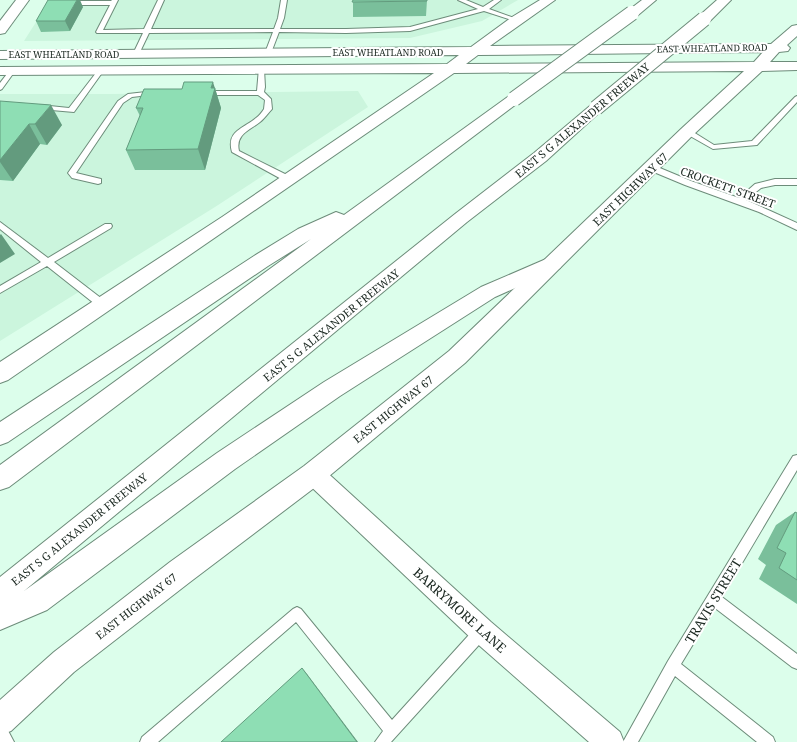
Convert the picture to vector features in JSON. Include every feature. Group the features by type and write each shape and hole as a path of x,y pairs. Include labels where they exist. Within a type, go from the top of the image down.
{"main road":[{"path":"0,30 23,0"},
{"path":"0,374 451,68 517,20 549,0"},
{"path":"0,479 650,0"},
{"name":"EAST S G ALEXANDER FREEWAY","path":"0,594 455,223 540,157 725,0"},
{"name":"EAST HIGHWAY 67","path":"0,720 70,657 180,572 314,474 457,357 652,168 687,132 797,29"},
{"name":"EAST WHEATLAND ROAD","path":"0,55 797,48"},
{"path":"261,69 268,53"},
{"name":"EAST WHEATLAND ROAD","path":"6,71 797,66"},
{"path":"0,435 261,261 305,234 399,184"},
{"path":"0,616 37,600 226,461 332,389 488,292 553,263"}],"street":[{"name":"BARRYMORE LANE","path":"314,474 482,630 610,742"}],"lane":[{"path":"136,54 161,0"},
{"path":"268,53 281,18 284,0"},
{"path":"461,0 517,20"},
{"path":"77,3 114,2 99,32 346,31 410,29 484,9 498,0"},
{"path":"260,93 262,87 261,69"},
{"path":"31,106 71,110 100,70"},
{"path":"0,88 6,71"},
{"path":"98,181 75,176 72,173 120,102 130,95 160,93"},
{"path":"198,93 260,93 268,99 268,109 258,120 239,132 234,145 236,152 288,179"},
{"path":"687,132 713,147 754,143 797,98"},
{"name":"CROCKETT STREET","path":"652,168 672,178 762,210 797,227"},
{"path":"739,202 758,186 776,182 797,182"},
{"path":"0,224 102,305"},
{"path":"0,290 108,226"},
{"name":"TRAVIS STREET","path":"630,742 673,666 797,460"},
{"path":"714,600 797,662"},
{"path":"147,742 297,613 392,731"},
{"path":"382,742 482,630"},
{"path":"673,666 768,742"},
{"path":"0,730 7,742"}],"shaded area":[{"path":"50,0 518,0 482,21 410,38 24,41"},
{"path":"358,91 368,107 215,207 0,341 0,94"}],"building":[{"path":"48,0 77,0 65,21 36,21"},
{"path":"353,0 427,0 427,1 352,2"},
{"path":"184,82 213,82 211,88 215,88 198,149 126,150 143,108 136,108 144,89 182,89"},
{"path":"0,101 51,105 35,124 29,124 0,160"},
{"path":"795,512 797,513 797,580 779,568 786,553 777,548"},
{"path":"302,668 357,742 221,742"}]}
